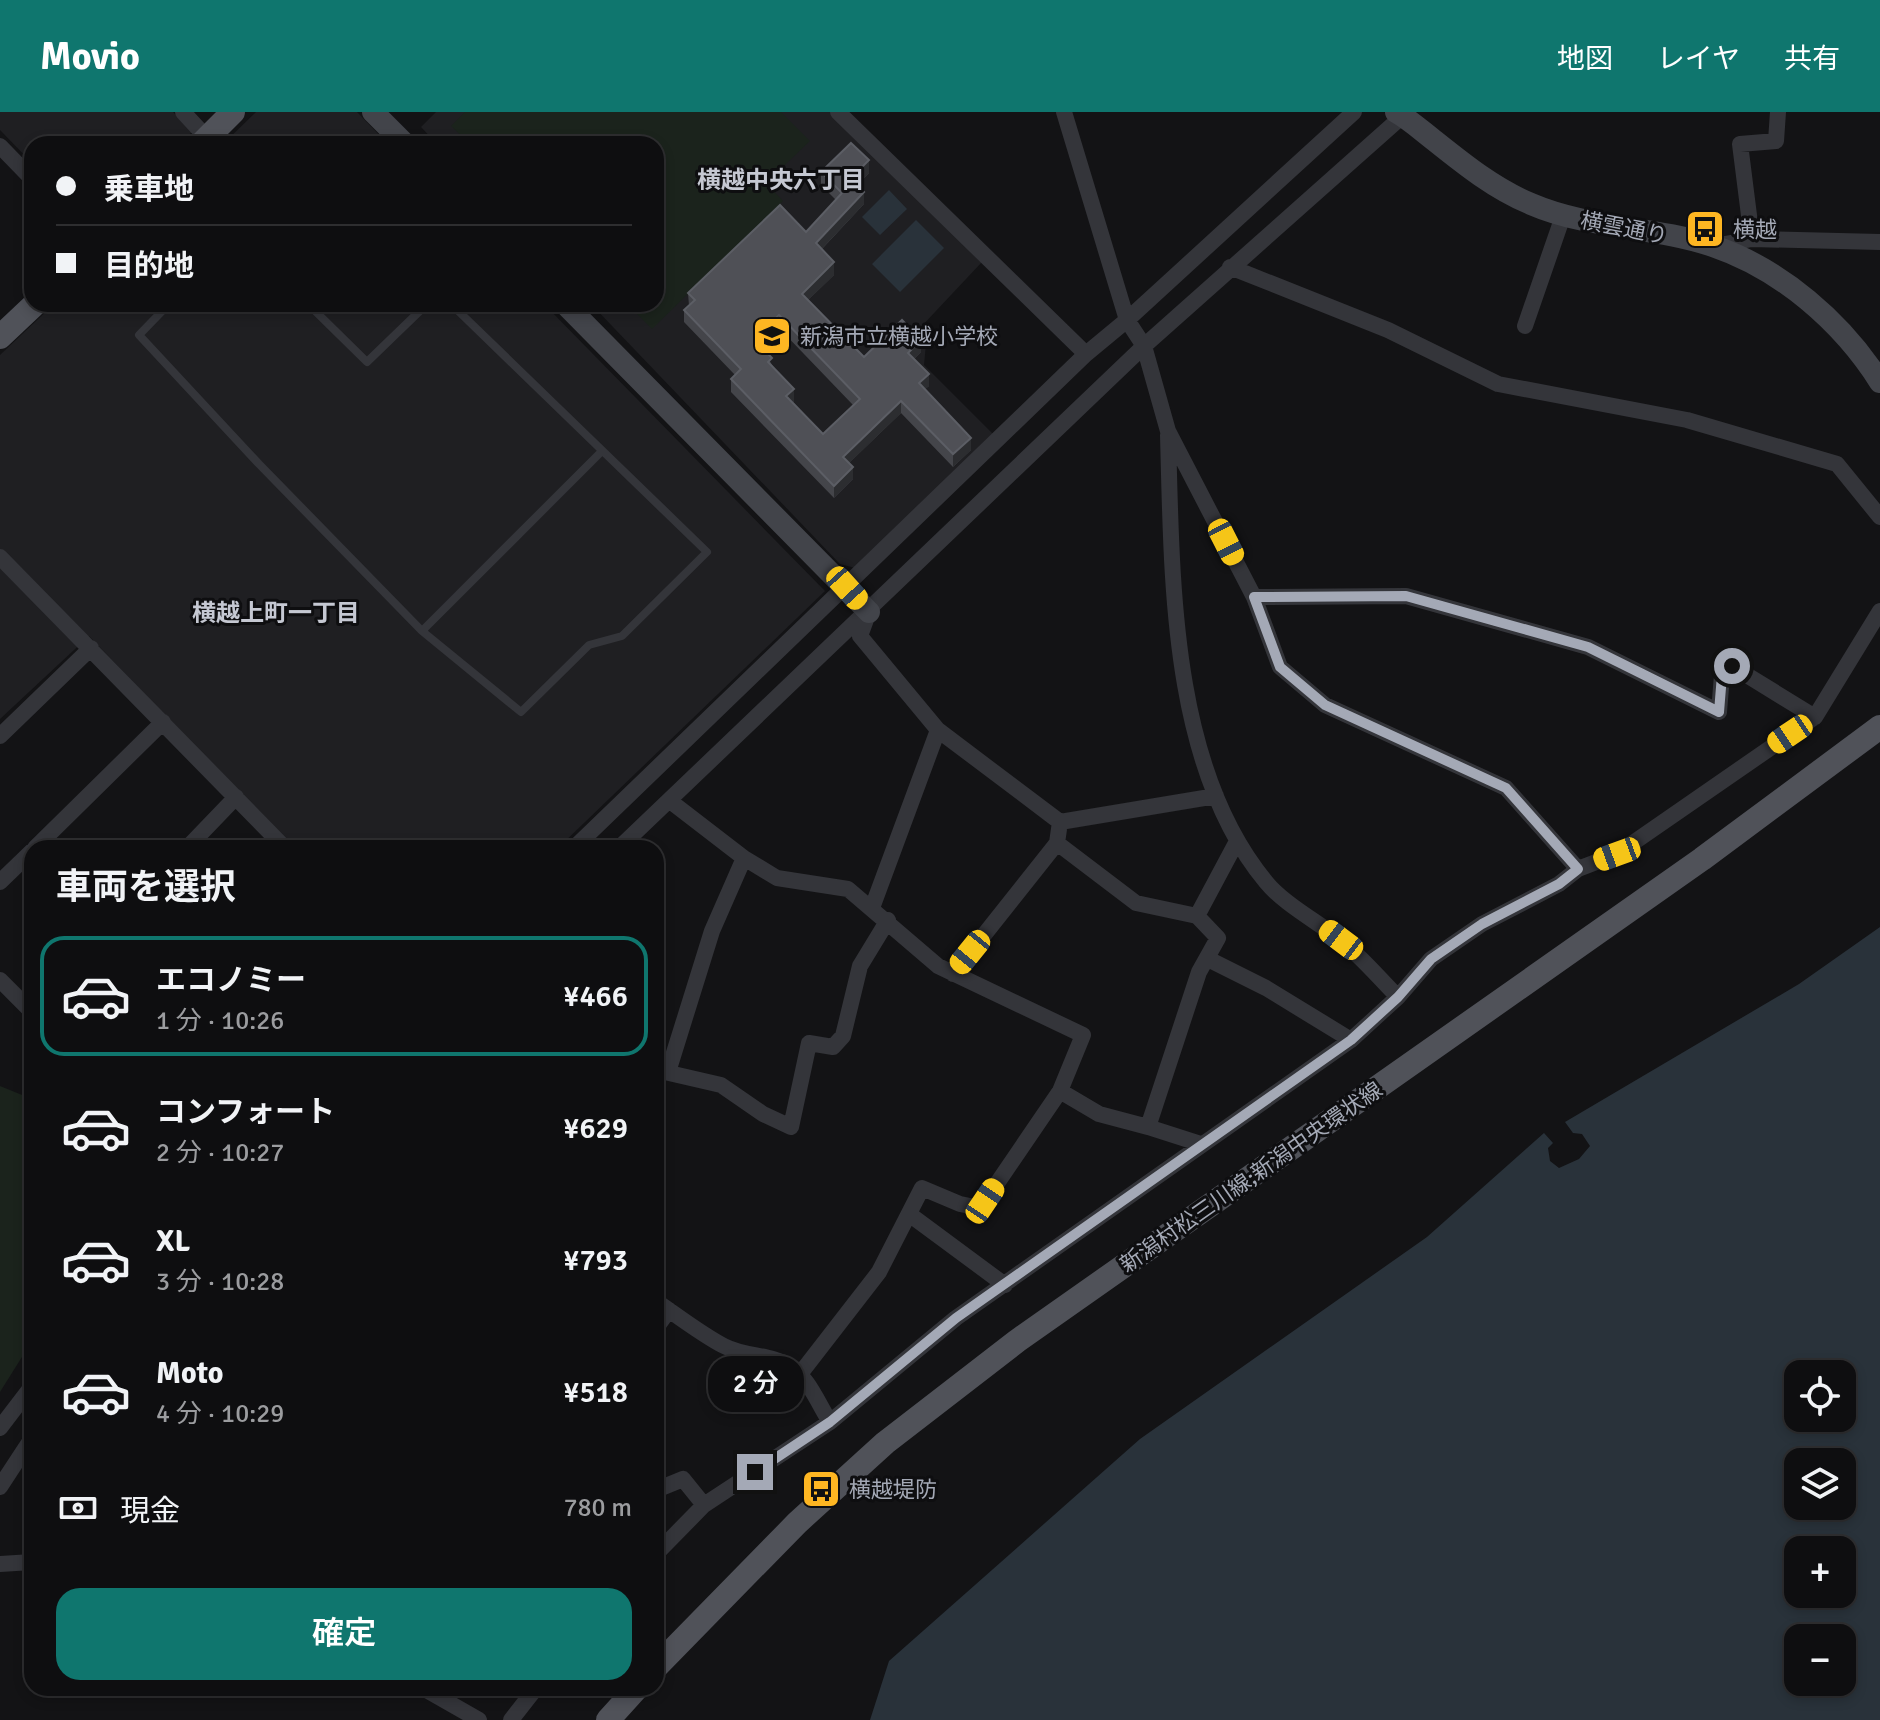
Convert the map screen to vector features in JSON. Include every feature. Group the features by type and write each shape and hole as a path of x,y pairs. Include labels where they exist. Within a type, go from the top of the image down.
{"main road":[{"path":"209,136 233,112"},
{"path":"373,112 397,136"},
{"name":"横雲通り","path":"1402,113 1481,178 1528,203 1563,216 1713,246 1749,262 1815,307 1846,336 1880,382"},
{"path":"0,337 27,312"},
{"path":"573,312 869,612"},
{"name":"新潟村松三川線;新潟中央環状線","path":"664,1658 819,1503 885,1443 1005,1350 1702,859 1880,727"},
{"path":"608,1720 630,1696"}],"street":[{"path":"183,112 200,136"},
{"path":"838,112 1086,354"},
{"path":"1064,112 1127,320 1144,346 1168,431 1254,597 1280,667 1325,705 1506,788 1578,869"},
{"path":"582,840 847,588 1086,354 1354,112"},
{"path":"1752,239 1740,144 1776,141 1778,112"},
{"path":"628,840 1144,346 1402,113"},
{"path":"0,146 24,171"},
{"path":"1525,326 1563,216"},
{"path":"1713,246 1752,239 1880,242"},
{"path":"1230,267 1388,330 1498,384 1698,423 1837,464 1880,517"},
{"path":"1168,431 1172,590 1193,722 1216,796 1236,843 1269,886 1341,940 1398,997"},
{"path":"0,557 277,840"},
{"path":"1254,597 1406,596 1588,647 1719,712 1722,675 1732,666 1815,717"},
{"path":"664,1546 704,1505 830,1422 956,1318 1351,1040 1398,997 1431,959 1482,924 1559,884 1578,869 1617,854 1815,717 1880,611"},
{"path":"869,612 860,636 938,730 1060,822 1216,796"},
{"path":"0,736 91,648"},
{"path":"42,840 163,722"},
{"path":"872,908 938,730"},
{"path":"195,840 236,797"},
{"path":"670,801 744,858 777,878 848,889 888,920 938,966 1083,1035 1060,1091 985,1201 975,1207 960,1204 922,1188 879,1272 800,1374"},
{"path":"953,974 1057,843 1060,822"},
{"path":"1057,843 1136,903 1197,916 1218,938 1199,972 1148,1127"},
{"path":"1197,916 1236,843"},
{"path":"0,882 24,858"},
{"path":"664,1065 712,931 744,858"},
{"path":"664,1071 721,1085 763,1114 791,1127 809,1043 833,1047 843,1036 860,966 888,920"},
{"path":"1208,959 1266,988 1351,1040"},
{"path":"0,980 24,1000"},
{"path":"1060,1091 1099,1114 1201,1144"},
{"path":"909,1214 1005,1285"},
{"path":"664,1306 724,1346 791,1366 800,1374 830,1422"},
{"path":"0,1428 24,1396"},
{"path":"0,1487 24,1450"},
{"path":"664,1487 683,1479 704,1505"},
{"path":"0,1564 24,1562"},
{"path":"437,1696 479,1720"},
{"path":"510,1720 523,1696"},
{"path":"510,1720 530,1696"}],"lane":[{"path":"161,312 139,335 259,464 422,631 521,712 589,645 622,636 707,552 459,312"},
{"path":"316,312 367,362 419,312"},
{"path":"422,631 602,451"}],"shaded area":[{"path":"0,112 173,112 192,132 188,136 24,136 24,155 0,130"},
{"path":"256,112 357,112 380,136 231,136"},
{"name":"新潟市立横越小学校","path":"436,112 831,112 982,262 920,328 926,344 924,365 996,437 859,569 840,564 599,312 664,312 664,136 429,136 421,127"},
{"path":"465,112 781,112 810,141 766,183 783,201 652,329 635,312 664,312 664,136 462,136 451,126"},
{"path":"889,190 907,209 880,235 862,217"},
{"path":"916,220 944,248 900,292 872,264"},
{"path":"46,312 552,312 825,591 566,840 285,840 89,636 0,719 0,355"},
{"path":"1880,927 1880,1720 870,1720 889,1661 1140,1439 1427,1237 1544,1133 1553,1143 1548,1148 1550,1161 1559,1168 1579,1159 1590,1146 1582,1134 1573,1133 1565,1122 1799,984"},
{"path":"0,1086 24,1096 24,1354 0,1392"}],"building":[{"path":"851,143 869,160 850,179 864,192 816,243 834,262 802,294 864,357 902,320 921,340 908,353 929,374 919,383 971,438 953,454 901,401 843,457 853,467 834,486 731,379 741,369 684,310 695,300 688,293 780,205 806,232 842,193 821,172","holes":["779,315 860,399 823,434 786,396 794,389 768,362 772,358 754,339"]}],"place":[{"name":"横越","path":"1705,229"},
{"name":"新潟市立横越小学校","path":"772,336"},
{"name":"横越堤防","path":"821,1489"}],"district":[{"name":"横越中央六丁目","path":"781,180"},
{"name":"横越上町一丁目","path":"276,613"}],"route":[{"path":"755,1472 830,1422 956,1318 1351,1040 1398,997 1431,959 1482,924 1559,884 1578,869 1506,788 1325,705 1280,667 1254,597 1406,596 1588,647 1719,712 1722,675 1732,666"}]}
